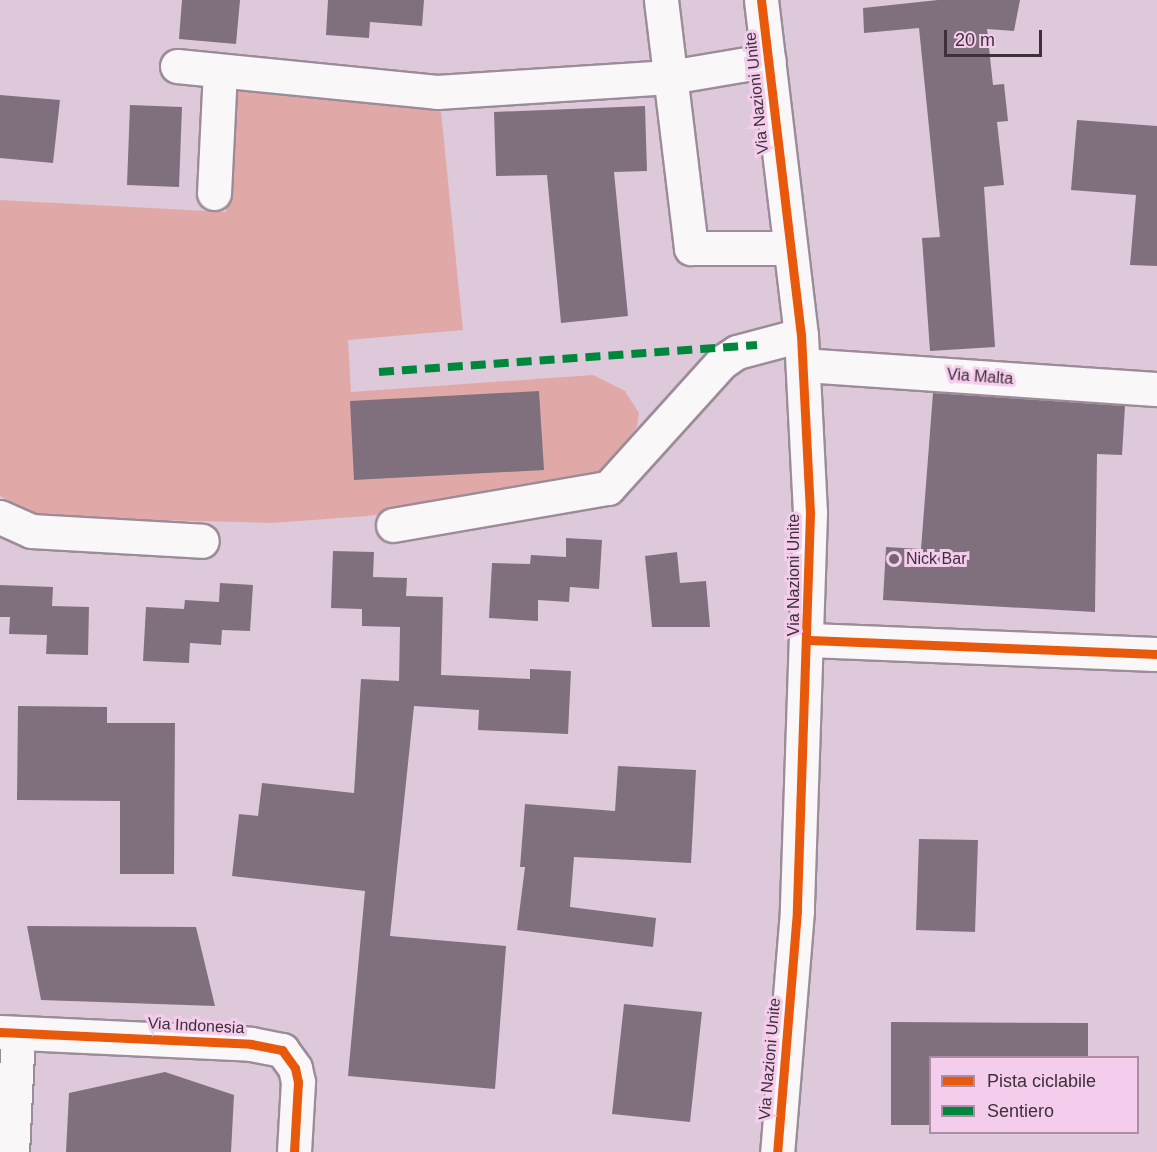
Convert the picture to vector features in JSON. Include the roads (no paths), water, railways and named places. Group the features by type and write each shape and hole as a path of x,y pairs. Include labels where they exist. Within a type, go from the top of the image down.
{"street":[{"path":"661,0 691,248 788,248"},
{"name":"Via Nazioni Unite","path":"761,0 788,248 802,350 810,513 808,640 797,911 777,1152"},
{"path":"177,66 437,92 670,77 769,60"},
{"path":"214,193 220,72"},
{"name":"Via Malta","path":"393,525 608,488 722,362 737,352 802,350 1157,389"},
{"path":"0,517 31,531 202,541"},
{"path":"808,640 1157,654"},
{"path":"9,1032 12,1152"},
{"name":"Via Indonesia","path":"9,1032 251,1044 282,1050 290,1058 297,1082 294,1152"}],"place":[{"name":"Nick Bar","path":"894,559"}]}
